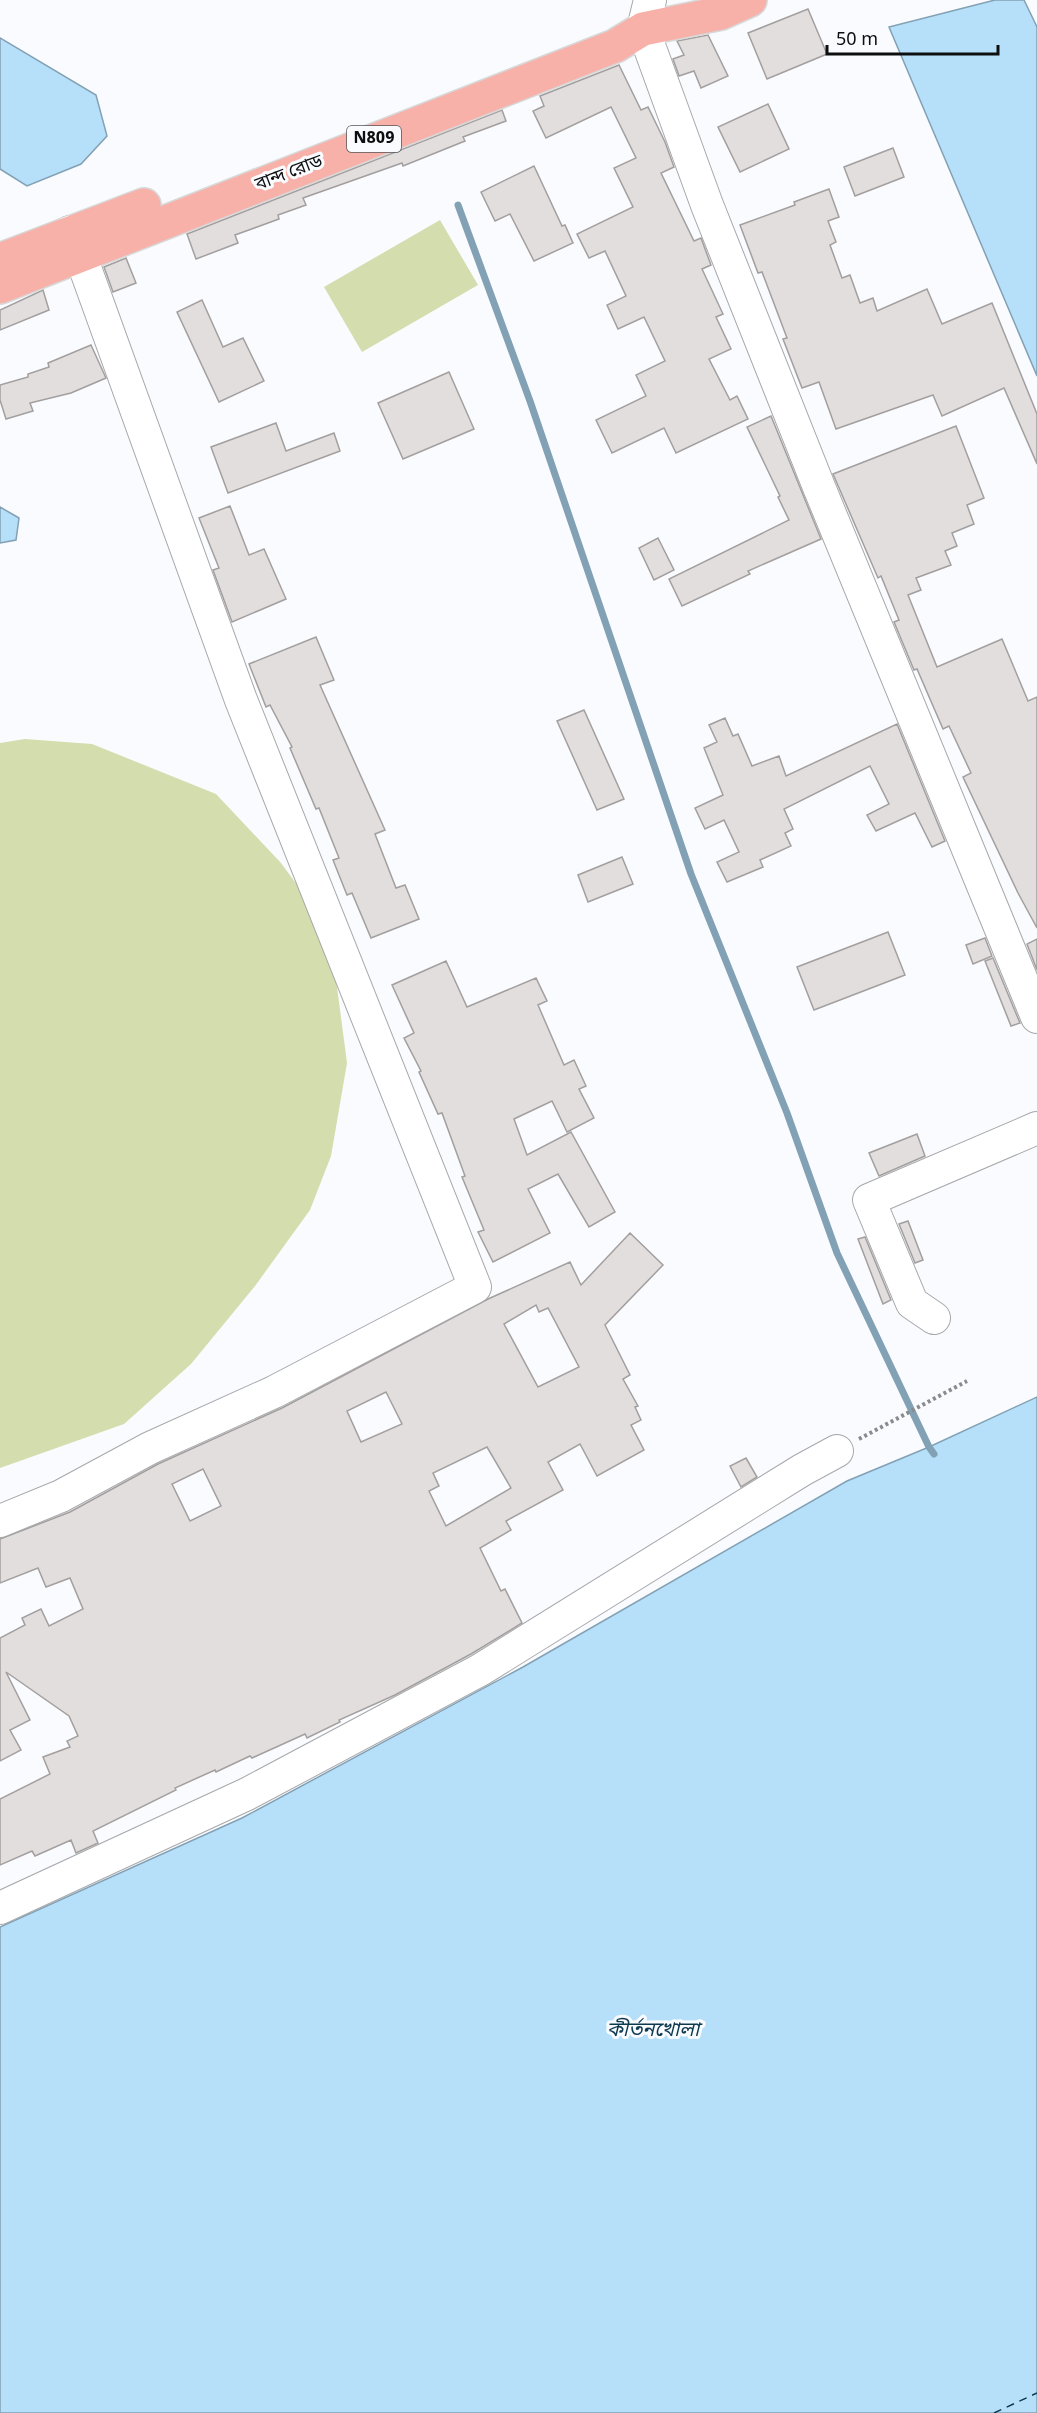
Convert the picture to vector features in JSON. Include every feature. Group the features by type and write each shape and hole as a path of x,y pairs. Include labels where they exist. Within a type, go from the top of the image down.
{"highway":[{"name":"বান্দ রোড","path":"0,287 75,243 608,32 646,14 691,0"},
{"name":"বান্দ রোড","path":"646,14 721,13 750,0"},
{"name":"বান্দ রোড","path":"0,260 75,243"}],"street":[{"path":"646,14 703,194 733,271 1037,1017"},
{"path":"0,1521 62,1496 150,1448 274,1392 475,1287 241,700 75,243"},
{"path":"934,1318 912,1303 869,1200 1037,1128"},
{"path":"0,1908 247,1794 480,1670 802,1470 837,1451"}],"path":[{"path":"837,1451 967,1381"}],"green space":[{"path":"440,220 478,285 362,352 324,287"},
{"path":"25,739 92,744 216,794 281,863 322,919 337,987 347,1063 331,1156 310,1210 255,1286 191,1364 124,1424 0,1468 0,743"}],"water":[{"path":"995,0 1024,0 1037,27 1037,376 889,27"},
{"path":"0,38 96,95 107,136 81,164 27,186 0,169"},
{"path":"0,507 19,518 16,540 0,543"},
{"name":"কীর্তনখোলা","path":"1037,1397 1037,2413 0,2413 0,1927 242,1818 523,1667 847,1481 929,1447"}],"building":[{"path":"808,9 827,54 767,79 748,33"},
{"path":"708,35 728,76 701,88 694,71 679,76 673,59 684,55 677,41"},
{"path":"619,65 641,110 648,107 665,142 674,167 661,173 694,241 701,238 711,265 702,269 723,314 716,317 731,349 709,359 730,400 737,396 748,419 676,453 664,428 612,453 596,420 646,396 636,375 665,361 644,317 618,329 607,305 626,296 605,251 589,258 577,234 633,207 614,168 636,158 611,107 546,138 533,111 544,106 540,96"},
{"path":"768,104 789,149 740,172 718,127"},
{"path":"502,110 506,121 463,137 465,141 403,166 402,163 303,198 306,205 278,215 279,219 235,235 238,243 196,259 187,234"},
{"path":"893,148 904,177 855,196 844,167"},
{"path":"534,166 562,226 565,225 573,243 534,261 510,214 495,221 481,192"},
{"path":"829,189 839,217 828,221 836,242 830,245 842,278 850,275 860,303 873,298 877,311 927,289 942,324 992,303 1037,414 1037,464 1004,388 942,416 933,395 836,429 819,382 802,388 783,339 787,338 762,272 758,273 740,225 795,205 794,202"},
{"path":"126,258 136,283 113,292 104,267"},
{"path":"43,290 49,310 0,330 0,310"},
{"path":"202,300 223,347 243,338 264,381 219,402 177,312"},
{"path":"91,345 106,378 71,393 30,403 33,411 6,419 0,400 0,385 28,377 28,374 49,367 48,363"},
{"path":"449,372 474,429 403,459 378,403"},
{"path":"771,416 821,539 748,571 750,574 682,606 669,579 789,520 747,427"},
{"path":"276,423 286,451 334,433 340,451 228,493 211,447"},
{"path":"956,426 984,498 967,505 974,524 952,533 957,546 945,551 951,565 916,578 921,590 908,595 937,667 1002,639 1028,701 1037,697 1037,928 963,777 971,773 949,726 943,729 917,669 914,670 894,622 899,620 881,576 878,578 833,474"},
{"path":"230,506 249,555 264,549 286,599 232,622 213,570 219,568 199,518"},
{"path":"658,538 674,570 654,580 639,548"},
{"path":"316,637 334,680 320,685 385,830 375,834 396,888 405,885 419,919 371,938 352,893 347,895 333,860 339,858 319,808 316,809 290,748 292,747 270,705 266,707 249,664"},
{"path":"584,710 624,799 597,810 557,721"},
{"path":"725,718 733,736 738,734 752,766 779,756 786,776 897,724 945,841 932,847 915,813 876,831 867,815 889,804 870,766 784,809 793,829 785,833 791,846 760,860 763,867 727,882 717,862 739,852 724,820 705,829 695,808 723,795 704,748 717,742 709,725"},
{"path":"622,857 633,884 588,902 578,875"},
{"path":"888,932 905,975 814,1010 797,967"},
{"path":"985,938 992,956 973,964 966,945"},
{"path":"1037,939 1037,970 1027,944"},
{"path":"993,958 1020,1023 1011,1026 985,961"},
{"path":"446,961 467,1007 536,978 547,1001 538,1005 564,1065 574,1060 586,1086 579,1089 594,1118 567,1132 552,1101 514,1119 527,1155 571,1132 615,1212 589,1227 558,1174 528,1189 550,1233 493,1262 478,1232 484,1230 462,1177 465,1176 442,1113 438,1114 419,1072 421,1071 404,1038 414,1033 392,985"},
{"path":"917,1134 925,1156 879,1176 869,1153"},
{"path":"908,1221 923,1260 915,1263 899,1224"},
{"path":"630,1233 663,1265 605,1325 630,1375 623,1379 638,1406 635,1407 641,1420 631,1425 644,1450 597,1476 580,1444 548,1462 563,1490 506,1521 511,1530 480,1548 501,1591 505,1589 522,1623 471,1654 395,1695 339,1720 340,1722 307,1738 305,1734 252,1758 250,1756 175,1788 176,1790 93,1831 98,1843 76,1853 71,1840 35,1856 32,1851 0,1865 0,1799 50,1774 43,1757 70,1747 67,1741 78,1736 69,1716 6,1672 30,1720 10,1730 21,1750 0,1761 0,1638 25,1625 22,1618 41,1609 49,1626 83,1609 70,1578 46,1587 38,1568 0,1583 0,1539 70,1512 158,1464 282,1408 488,1299 570,1262 581,1285","holes":["536,1305 539,1312 548,1308 579,1367 538,1387 504,1324","386,1392 402,1424 361,1442 347,1411","487,1447 511,1488 446,1526 429,1491 439,1486 433,1473","203,1469 221,1506 190,1521 172,1484"]},
{"path":"865,1237 891,1300 883,1304 858,1239"},
{"path":"746,1458 757,1477 741,1487 730,1466"}],"waterway":[{"path":"458,205 530,401 691,874 787,1113 837,1253 934,1454"}],"ferry route":[{"path":"994,2413 1037,2393"}]}
